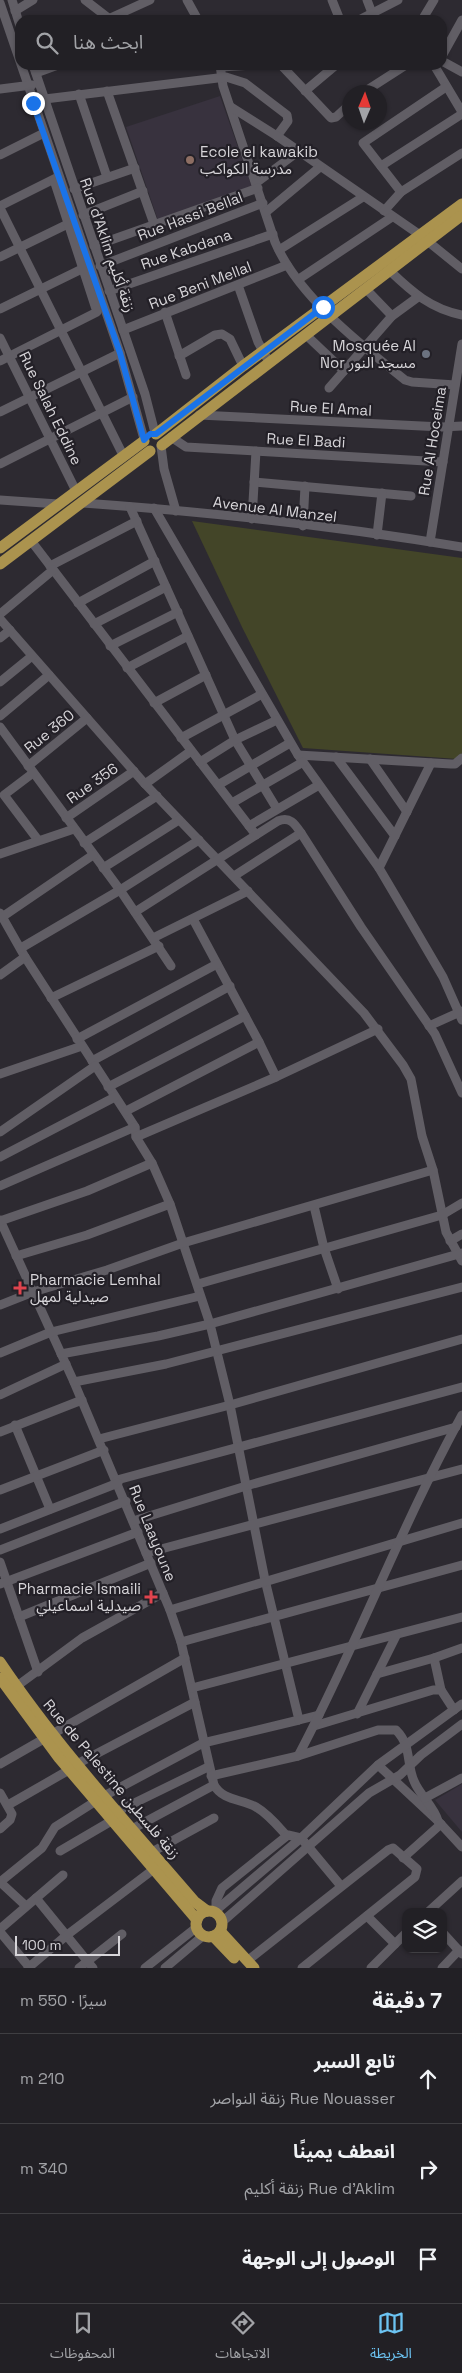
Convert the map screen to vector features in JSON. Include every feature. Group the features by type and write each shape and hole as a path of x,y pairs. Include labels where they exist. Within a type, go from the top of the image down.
{"main road":[{"path":"0,564 83,503 155,444 199,415 390,271 423,238 462,204"},
{"path":"0,548 123,455 155,444 161,437 156,434 323,307 423,238 462,215"},
{"name":"Rue de Palestine زنقة فلسطين","path":"0,1662 49,1736"},
{"name":"Rue de Palestine زنقة فلسطين","path":"0,1678 115,1816 154,1869 208,1929"},
{"name":"Rue de Palestine زنقة فلسطين","path":"115,1816 132,1829 195,1902 212,1912 208,1929"},
{"path":"212,1912 201,1914 208,1929 249,1966"}],"street":[{"path":"12,0 16,15"},
{"path":"15,11 32,0"},
{"path":"85,0 102,15"},
{"path":"118,15 150,0"},
{"path":"187,0 194,15"},
{"path":"332,0 338,15"},
{"path":"367,0 367,15"},
{"path":"371,15 398,0"},
{"path":"425,15 434,0"},
{"name":"Rue d’Aklim زنقة أكليم","path":"0,4 15,50"},
{"path":"447,47 462,20"},
{"path":"447,64 462,72"},
{"name":"Rue d’Aklim زنقة أكليم","path":"22,70 44,133 56,178 86,267 120,353 133,398 155,444 176,511"},
{"name":"Rue d’Aklim زنقة أكليم","path":"34,70 123,330 156,434"},
{"path":"45,99 107,91 216,70"},
{"path":"221,70 231,107 278,250 287,265 331,316 365,348 408,381 455,385"},
{"path":"223,70 245,83 287,115 288,121 277,136"},
{"path":"286,70 333,119 342,111"},
{"path":"305,91 330,70"},
{"path":"375,85 398,70"},
{"path":"381,166 462,113 437,70"},
{"path":"0,90 40,84"},
{"path":"401,192 362,143 446,87"},
{"path":"107,91 154,224"},
{"path":"79,94 107,177"},
{"path":"231,107 300,151 461,267"},
{"path":"0,154 44,133"},
{"path":"94,246 257,185 300,151"},
{"path":"299,279 388,214 401,192 462,154"},
{"name":"Rue Hassi Bellal","path":"100,266 264,208 320,166"},
{"path":"74,189 134,168"},
{"path":"56,178 0,207 123,455"},
{"path":"83,214 143,191"},
{"path":"278,250 363,198"},
{"path":"0,258 71,223"},
{"name":"Rue Kabdana","path":"109,291 273,234"},
{"name":"Rue Beni Mellal","path":"123,330 287,265"},
{"path":"0,309 86,267 97,312 0,360"},
{"path":"390,271 418,297 441,310 462,316"},
{"path":"238,285 263,352 269,362"},
{"path":"366,289 392,316"},
{"path":"329,388 392,316 418,297"},
{"path":"165,312 186,375"},
{"path":"180,356 215,335 222,334 230,340 243,366"},
{"path":"306,335 344,371"},
{"name":"Rue Salah Eddine","path":"0,338 76,491"},
{"name":"Rue Al Hoceima","path":"430,542 462,344"},
{"path":"0,412 120,353"},
{"path":"0,464 133,398"},
{"name":"Rue El Amal","path":"199,415 462,426"},
{"name":"Rue El Badi","path":"155,444 443,462"},
{"path":"252,519 256,451"},
{"path":"254,482 411,496"},
{"path":"303,526 306,486"},
{"path":"377,535 382,493"},
{"path":"0,500 58,504"},
{"name":"Avenue Al Manzel","path":"83,503 154,508 252,519 462,547"},
{"path":"130,507 235,740 277,809"},
{"path":"154,508 290,743 379,868 442,977 461,1014 429,1026"},
{"path":"0,614 52,568 137,521"},
{"path":"32,542 256,835"},
{"path":"78,603 155,561"},
{"path":"94,624 166,587"},
{"path":"110,646 178,612"},
{"path":"0,619 145,784 378,1029 404,1065 411,1079 422,1136 433,1170 442,1215 450,1241 461,1256 210,1324 158,1336 61,1354"},
{"path":"0,638 10,630"},
{"path":"127,668 188,636"},
{"path":"0,682 32,656"},
{"path":"0,716 49,675"},
{"path":"154,703 206,675"},
{"path":"181,738 262,694"},
{"name":"Rue 360","path":"38,840 4,795 87,718"},
{"path":"200,762 235,740 277,720"},
{"path":"0,727 120,890 171,966"},
{"path":"218,785 290,743"},
{"path":"145,784 192,751"},
{"path":"336,757 395,836"},
{"path":"232,803 262,785 300,758 336,757 455,764 462,758"},
{"path":"370,759 407,812"},
{"path":"379,868 431,763"},
{"name":"Rue 356","path":"66,818 134,771"},
{"path":"249,826 319,785"},
{"path":"84,843 157,796"},
{"path":"135,912 283,819 294,823 361,928 429,1026 462,1093"},
{"path":"103,868 179,820"},
{"path":"0,854 74,829"},
{"path":"234,876 302,833"},
{"path":"21,948 120,890 199,840"},
{"path":"93,855 1,915 4,929 21,948 108,1087 126,1111 135,1127 136,1137 152,1162 170,1204 210,1324 230,1405 265,1580 299,1720"},
{"path":"153,938 248,891"},
{"path":"193,919 260,1042 276,1077"},
{"path":"51,998 159,946"},
{"path":"0,975 25,957"},
{"path":"0,1074 80,1042 217,964"},
{"path":"0,1132 94,1064 230,986"},
{"path":"108,1087 246,1016"},
{"path":"136,1137 276,1077 378,1029"},
{"path":"126,1111 260,1042"},
{"path":"0,1157 115,1096"},
{"path":"0,1186 135,1127"},
{"path":"0,1221 87,1191 152,1162"},
{"path":"0,1305 32,1292 107,1270 183,1243 433,1170"},
{"path":"198,1284 442,1215 462,1203"},
{"path":"16,1256 87,1235 170,1204"},
{"path":"314,1206 324,1248 338,1289"},
{"name":"Rue Laayoune","path":"0,1221 104,1450 170,1610 181,1642 214,1785"},
{"path":"450,1241 462,1234"},
{"path":"74,1382 166,1364 462,1287"},
{"path":"0,1353 51,1332 200,1296"},
{"path":"99,1439 230,1405 462,1339"},
{"path":"0,1396 66,1364"},
{"path":"0,1529 117,1481 462,1387"},
{"path":"0,1432 82,1400"},
{"path":"298,1756 314,1726 399,1540 462,1416"},
{"path":"15,1426 50,1509"},
{"path":"133,1521 246,1486 456,1427"},
{"path":"0,1490 104,1450"},
{"path":"146,1553 253,1523 462,1469"},
{"path":"0,1550 126,1501"},
{"path":"170,1610 462,1522"},
{"path":"4,1583 138,1532"},
{"path":"0,1562 4,1583 19,1618 38,1672"},
{"path":"19,1618 150,1563"},
{"path":"181,1642 462,1565"},
{"path":"17,1686 90,1634 163,1594"},
{"path":"192,1688 396,1636 462,1617"},
{"path":"357,1714 396,1636"},
{"path":"377,1674 462,1648"},
{"path":"0,1764 184,1658"},
{"path":"212,1912 301,1838 378,1765 458,1707 440,1690 434,1658"},
{"path":"314,1726 433,1690 440,1690"},
{"path":"8,1805 73,1767 195,1702"},
{"path":"26,1906 0,1882 42,1848 55,1827 100,1798 203,1743 319,1715"},
{"path":"167,1967 208,1929 309,1847 369,1793 392,1779 462,1724"},
{"path":"60,1851 115,1816 210,1771 298,1756 378,1730 396,1730 405,1744 413,1780 440,1823"},
{"path":"378,1765 440,1823 462,1847"},
{"path":"425,1798 462,1778"},
{"path":"132,1829 214,1785 218,1791 227,1797 259,1809 286,1835"},
{"path":"0,1793 12,1812 11,1818 0,1829"},
{"path":"152,1852 214,1818"},
{"path":"403,1858 440,1823"},
{"path":"212,1912 222,1888 286,1835 294,1834 301,1838 340,1886"},
{"path":"249,1966 340,1886 388,1850 393,1848 417,1869 414,1877 302,1968"},
{"path":"63,1875 0,1930 29,1968 67,1935 154,1869"},
{"path":"432,1908 462,1881"},
{"path":"36,1898 90,1965"},
{"path":"367,1916 395,1944"},
{"path":"145,1968 208,1929"},
{"path":"79,1968 90,1965 122,1934"},
{"path":"371,1968 402,1937"},
{"path":"442,1968 460,1952 447,1937"}],"shaded area":[{"name":"Ecole el kawakib مدرسة الكواكب","path":"220,96 254,193 160,226 126,127"},
{"path":"462,1784 462,1832 435,1800"}],"green space":[{"path":"192,521 462,558 462,753 458,759 303,748 242,627"}],"place":[{"name":"Ecole el kawakib مدرسة الكواكب","path":"190,160"},
{"name":"Mosquée Al Nor مسجد النور","path":"426,354"},
{"name":"Pharmacie Lemhal صيدلية لمهل","path":"20,1288"},
{"name":"Pharmacie Ismaili صيدلية اسماعيلي","path":"151,1597"}],"route":[{"path":"33,103 120,353 144,440 152,433 156,434 323,307"}]}
